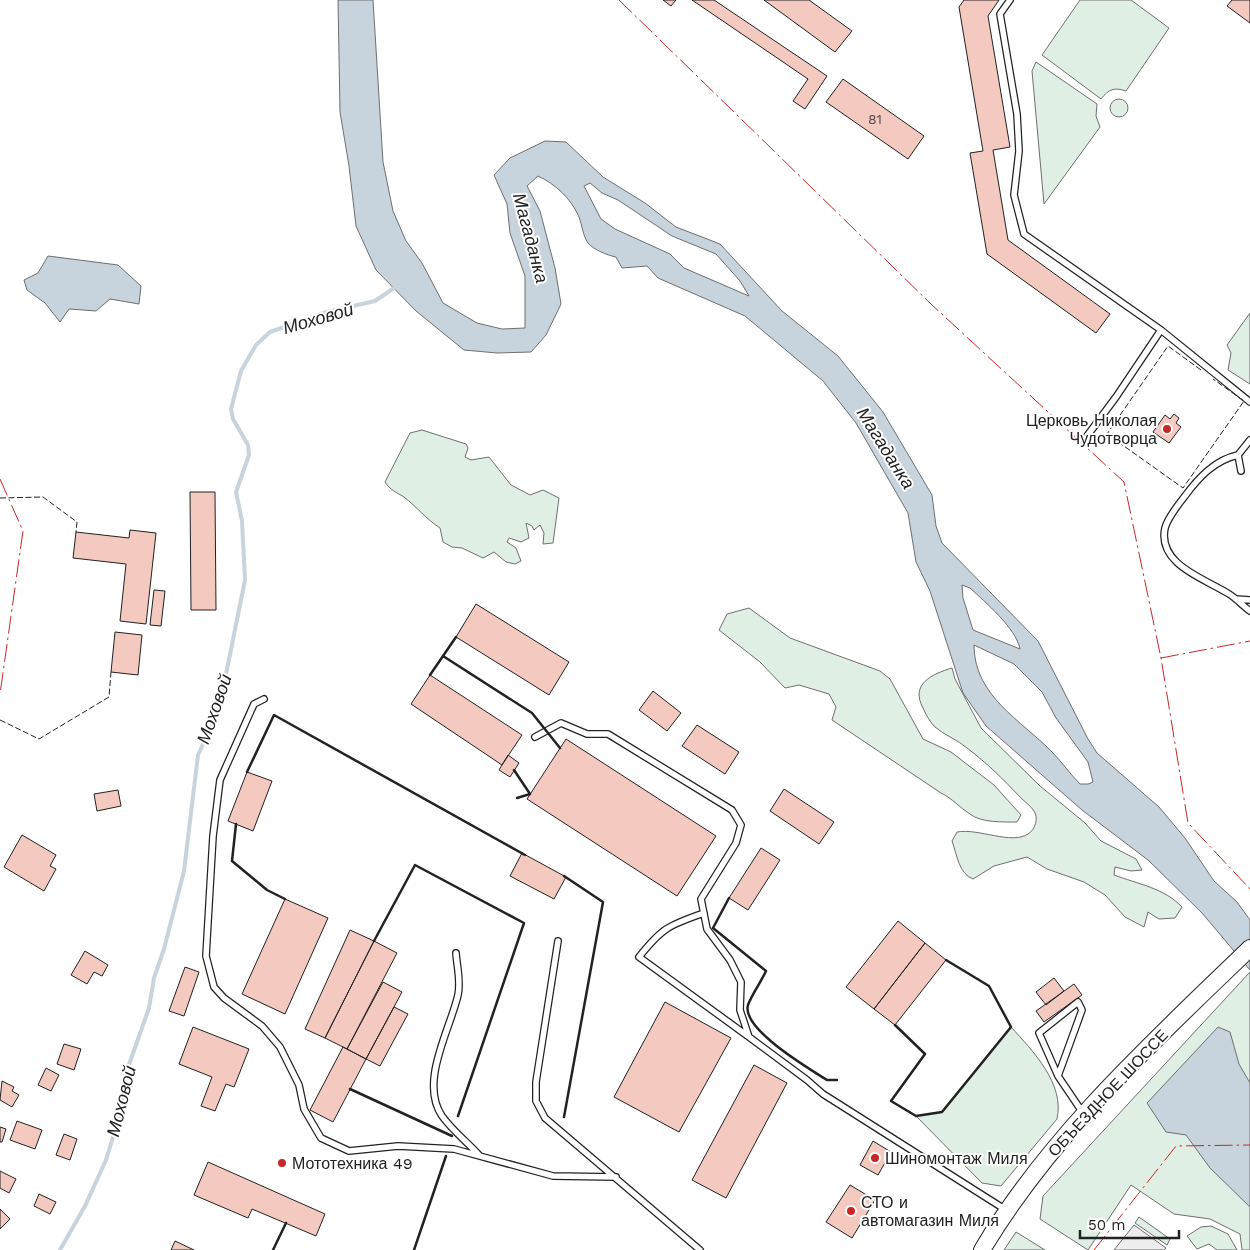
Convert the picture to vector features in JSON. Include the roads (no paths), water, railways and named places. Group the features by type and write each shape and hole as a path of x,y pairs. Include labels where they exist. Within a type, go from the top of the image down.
{"street":[{"name":"ОБЪЕЗДНОЕ ШОССЕ","path":"982,1250 1007,1211 1085,1115 1126,1069 1250,948"}],"lane":[{"path":"1010,0 1000,14 1017,114 1019,151 1014,195 1024,234 1161,330 1250,402"},
{"path":"1087,436 1116,398 1161,330"},
{"path":"1250,440 1238,455 1223,458 1192,486 1176,508 1165,529 1167,549 1178,566 1236,599 1250,611"},
{"path":"1238,455 1241,471"},
{"path":"1236,599 1250,600"},
{"path":"264,699 254,704 220,780 213,836 206,956 214,987 224,998 262,1026 280,1046 299,1085 304,1109 321,1138 349,1151 398,1146 454,1149 553,1176 616,1176"},
{"path":"535,738 561,723 587,734 608,734 732,810 741,825 736,843 701,899 707,929 730,960 741,982 740,1010 749,1037"},
{"path":"704,914 671,924 656,935 639,957 807,1080 823,1094 1007,1211"},
{"path":"558,941 536,1082 536,1101 545,1118 616,1176 700,1250"},
{"path":"456,953 459,979 458,994 435,1066 434,1094 441,1115 480,1156"},
{"path":"1058,1076 1082,1010 1078,1002 1039,1032 1058,1076 1085,1115"}],"water":[{"name":"Магаданка","path":"338,0 373,0 383,162 393,211 406,241 422,263 443,303 477,323 502,329 525,328 525,276 510,233 507,204 494,175 510,158 545,141 566,142 603,177 645,203 676,227 720,244 782,311 838,356 883,412 932,495 936,526 942,543 1038,641 1097,753 1159,807 1185,838 1214,881 1237,902 1250,920 1250,970 1202,913 1148,860 1082,810 986,726 963,693 930,591 916,562 908,513 856,423 823,381 745,316 658,278 647,266 622,268 616,257 594,248 586,240 579,217 572,204 556,187 538,176 527,186 540,211 555,268 561,304 546,335 531,352 497,353 464,350 416,311 376,270 356,226 340,112","holes":["590,183 602,193 618,200 672,236 716,254 740,281 749,296 684,268 670,254 615,229 601,219 584,186","962,585 970,588 999,616 1013,633 1020,649 973,630 963,598","974,645 1014,664 1042,692 1056,718 1088,762 1093,782 1080,784 1040,740 1001,706 982,679 976,663"]},
{"path":"48,256 118,265 141,286 139,304 110,299 96,311 69,309 60,322 45,303 27,290 24,280 38,273"},
{"path":"1218,1027 1230,1032 1239,1064 1250,1083 1250,1207 1210,1168 1186,1135 1166,1132 1147,1103"}],"waterway":[{"name":"Моховой","path":"60,1250 85,1206 106,1160 121,1111 125,1076 149,1008 154,978 164,949 184,871 198,755 219,709 245,580 242,521 236,492 249,455 248,445 233,419 231,409 241,371 256,345 270,332 327,312 375,301 397,286"}],"place":[{"name":"Церковь Николая Чудотворца","path":"1167,429"},
{"name":"Шиномонтаж Миля","path":"875,1158"},
{"name":"Мототехника 49","path":"282,1163"},
{"name":"СТО и автомагазин Миля","path":"851,1211"}]}
